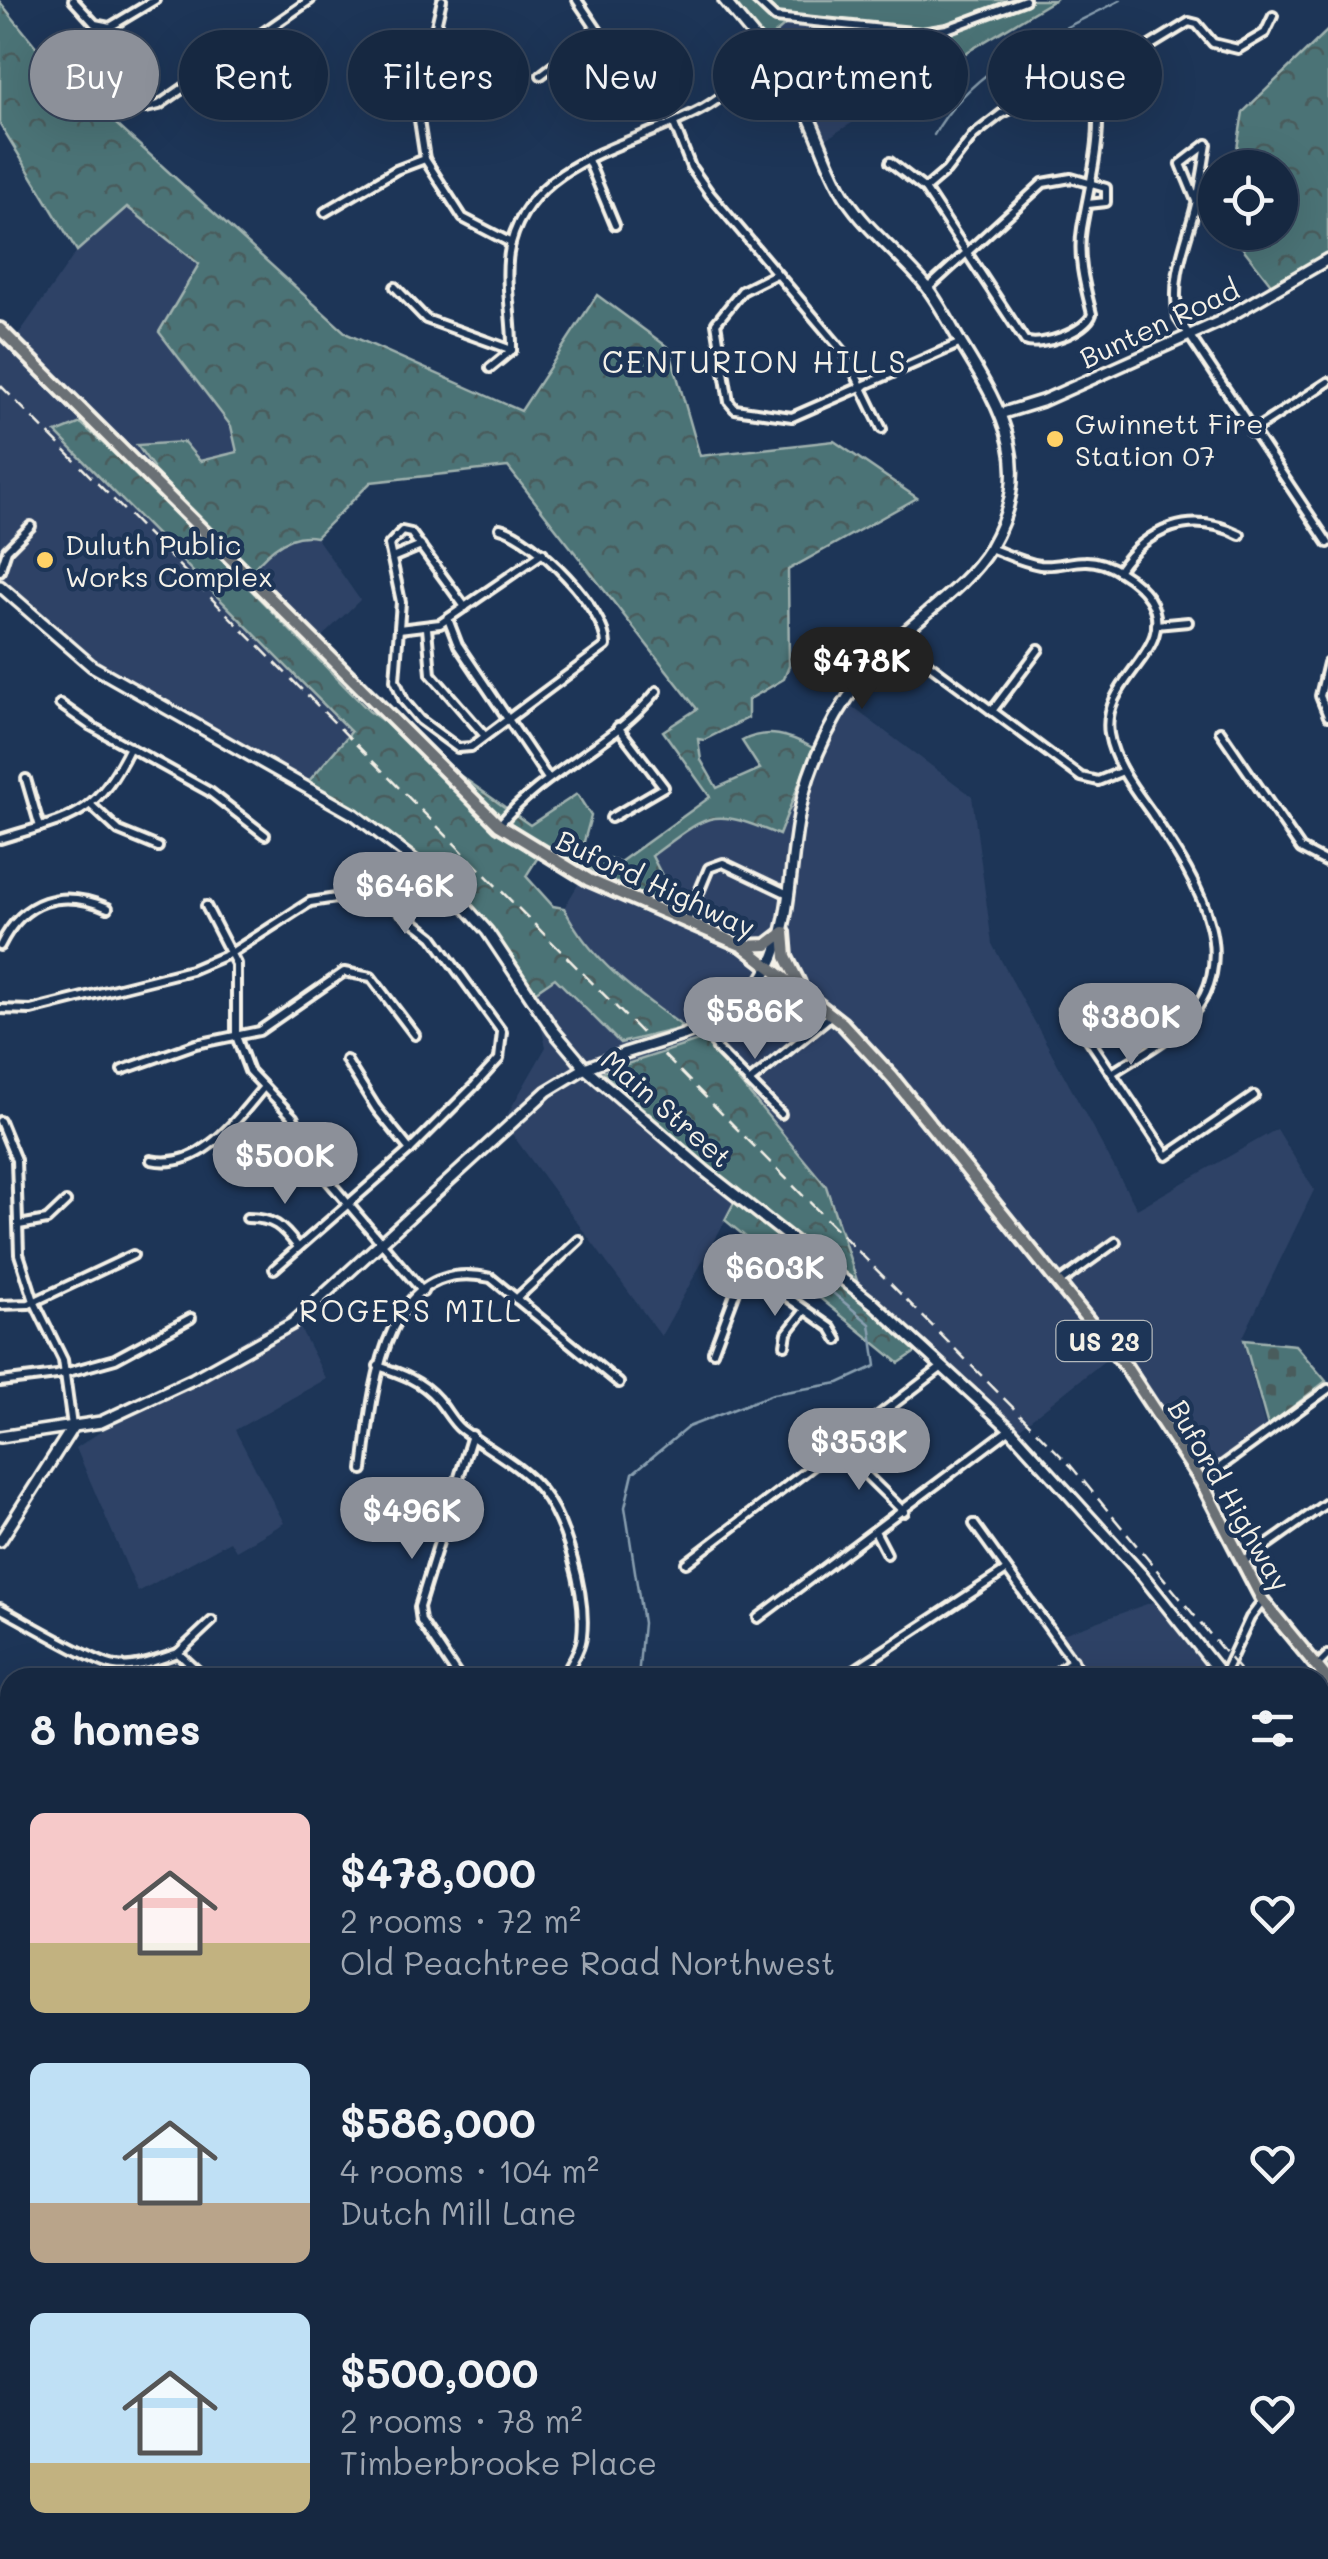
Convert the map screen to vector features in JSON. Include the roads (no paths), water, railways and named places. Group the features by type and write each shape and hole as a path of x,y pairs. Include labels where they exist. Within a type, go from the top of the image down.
{"main road":[{"name":"Buford Highway","path":"0,330 500,825 589,880 743,946 833,1014 892,1076 1155,1407 1201,1482 1263,1601 1316,1667"},
{"path":"743,946 767,945 784,932 790,970 802,988"}],"street":[{"path":"72,0 102,26 115,26 155,0"},
{"path":"266,30 310,0"},
{"path":"442,0 417,107 425,159 463,218 511,242"},
{"path":"541,75 596,36 598,31 577,0"},
{"path":"724,0 748,30"},
{"path":"756,0 775,18 922,33 948,29 1025,0"},
{"path":"1162,39 1189,22 1198,24 1213,42 1238,49 1265,33 1274,16"},
{"path":"512,350 508,278 511,242 540,191 554,177 674,124 713,102"},
{"path":"0,1438 90,1426 139,1406 271,1338 328,1294 524,1112 585,1068 706,1027 735,1006 770,965 784,932 798,819 824,739 857,685 899,637 968,576 990,548 1012,474 1003,413 928,288 869,228 842,192 810,120"},
{"path":"925,188 946,172 974,136 994,120"},
{"path":"890,162 925,188 1026,341 1042,343 1091,321 1081,251 1101,138 1099,120"},
{"path":"674,124 700,181 846,355 882,429"},
{"path":"1196,202 1182,164 1207,144 1197,200 1175,284 1178,318 1186,336 1328,543"},
{"path":"326,212 396,170 425,159"},
{"path":"588,160 615,225"},
{"path":"928,288 1043,183 1072,178 1094,182 1108,195 1102,205 1088,204"},
{"name":"Bunten Road","path":"1003,413 1042,401 1186,336 1257,302 1328,259"},
{"path":"776,274 742,291 716,323 729,402 735,410 792,417 961,343"},
{"path":"394,287 426,319 512,350"},
{"path":"490,368 512,350"},
{"path":"1251,432 1328,382"},
{"path":"0,571 7,550 31,526"},
{"path":"1118,571 1134,546 1167,526 1215,527 1240,534"},
{"path":"465,607 411,532 402,531 390,542 401,602 395,680 404,701 420,720 458,748 470,747 511,718 607,642 602,626 543,553 500,528"},
{"path":"392,558 421,546"},
{"path":"990,548 1044,566 1087,560 1118,571 1148,598 1156,625 1149,652 1124,677 1110,704 1110,735 1123,771 1200,886 1213,953 1208,981 1194,1009 1176,1030 1112,1073"},
{"path":"399,629 427,628 448,618 543,553"},
{"name":"Main Street","path":"0,586 67,648 120,685 355,815 416,859 487,931 553,1030 585,1068 745,1204 793,1238 943,1366 1010,1429 1142,1575 1216,1668"},
{"path":"448,618 458,645 548,777"},
{"path":"1156,625 1188,622"},
{"path":"427,628 431,674 485,736"},
{"path":"899,637 1081,777 1098,781 1123,771"},
{"path":"992,711 1040,650"},
{"path":"1328,663 1320,696 1328,716"},
{"path":"500,825 548,777 618,727 658,692"},
{"path":"60,704 210,792 265,835"},
{"path":"404,734 420,720"},
{"path":"611,818 664,787 618,727"},
{"path":"1220,731 1301,849 1328,863"},
{"path":"0,839 92,806 130,747"},
{"path":"26,779 40,826"},
{"path":"92,806 119,831 158,847"},
{"path":"687,921 709,868 723,863 789,894"},
{"path":"0,1009 31,1010 192,970 231,954 310,902 344,894 382,896 432,937 495,1022 502,1045 499,1058 410,1150 274,1269"},
{"path":"0,946 19,916 42,900 86,898 108,908"},
{"path":"206,906 236,964 236,1036 249,1071 292,1117 322,1172 348,1206 423,1292"},
{"path":"122,1070 270,1024 332,978 352,971 371,977 415,1035"},
{"path":"1068,1008 1167,1156 1254,1096"},
{"path":"749,1082 833,1014"},
{"path":"706,1027 718,1050 780,1114"},
{"path":"346,1060 376,1108 410,1150"},
{"path":"151,1160 171,1164 206,1148 264,1088"},
{"path":"0,1121 16,1160 19,1254 34,1302 54,1334 66,1374 72,1428 0,1541"},
{"path":"19,1225 46,1220 58,1214 66,1202"},
{"path":"246,1218 269,1218 282,1226 298,1247"},
{"path":"766,1279 793,1238"},
{"path":"516,1298 579,1240"},
{"path":"1058,1284 1116,1242"},
{"path":"0,1305 19,1308 133,1255"},
{"path":"713,1352 745,1267 832,1328 838,1340"},
{"path":"363,1470 378,1366 390,1328 423,1292 470,1273 491,1278 619,1383"},
{"path":"785,1345 787,1333 805,1310"},
{"path":"0,1382 66,1374 134,1351 191,1318"},
{"path":"378,1366 405,1374 434,1396 459,1428 539,1487 564,1528 582,1638 568,1668"},
{"path":"686,1562 943,1366"},
{"path":"1201,1482 1328,1390"},
{"path":"758,1618 1010,1429"},
{"path":"452,1668 421,1620 419,1607 472,1436"},
{"path":"839,1448 904,1512"},
{"path":"1242,1563 1328,1502"},
{"path":"974,1524 1078,1668"},
{"path":"876,1533 887,1554"},
{"path":"857,1668 1005,1571"},
{"path":"1227,1668 1250,1618 1263,1601"},
{"path":"0,1608 97,1661 119,1668 178,1654 212,1620"},
{"path":"178,1654 194,1668"},
{"path":"1316,1667 1328,1655"},
{"path":"1062,1668 1073,1660"}],"waterway":[{"path":"934,135 970,89 993,70 1121,0"},
{"path":"639,1668 643,1623 625,1507 633,1473 688,1427 773,1394 839,1383 876,1366 870,1324 801,1266"}],"railway":[{"path":"0,385 1071,1466 1238,1668"}],"place":[{"name":"Gwinnett Fire Station 07","path":"1055,439"},
{"name":"Duluth Public Works Complex","path":"45,560"}],"district":[{"name":"CENTURION HILLS","path":"755,361"},
{"name":"ROGERS MILL","path":"411,1310"}]}
